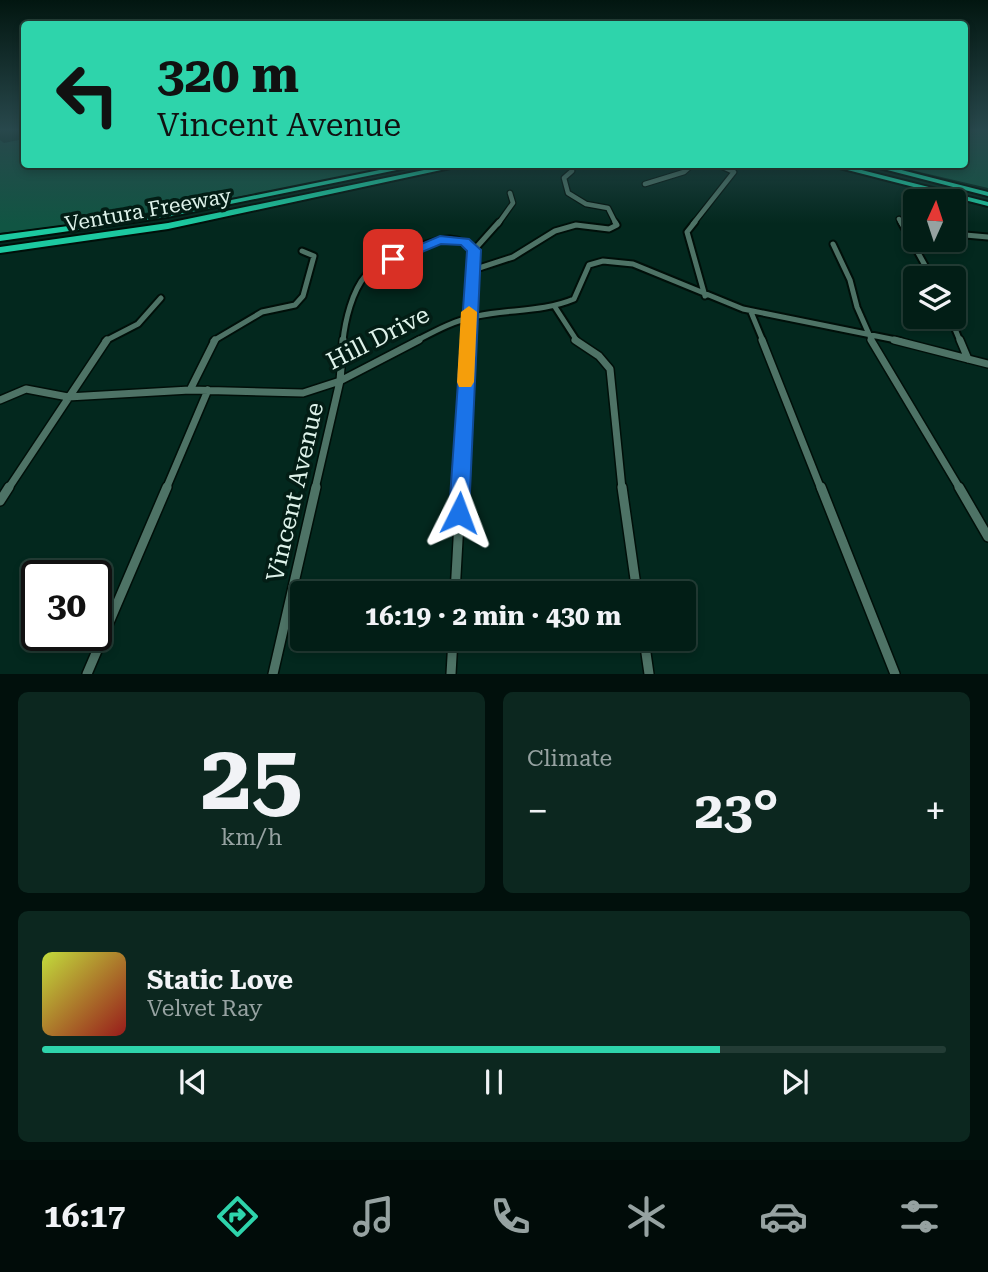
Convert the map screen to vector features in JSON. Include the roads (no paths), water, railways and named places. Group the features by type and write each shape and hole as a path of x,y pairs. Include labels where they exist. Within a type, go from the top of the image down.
{"highway":[{"path":"0,244 196,213 405,168"},
{"path":"0,244 145,227 433,168"},
{"name":"Ventura Freeway","path":"0,244 168,226 448,168"},
{"path":"845,168 988,199"},
{"path":"858,168 988,199"},
{"path":"871,168 988,199"},
{"path":"881,168 988,199"}],"street":[{"path":"645,184 689,168"},
{"path":"705,296 687,232 734,172 725,168"},
{"path":"472,270 513,257 555,231 576,225 609,229 617,225 608,208 586,204 568,193 564,178 572,171"},
{"path":"456,581 468,319 474,250 495,228 513,203 510,193"},
{"path":"899,219 903,227"},
{"path":"966,234 988,237"},
{"name":"Vincent Avenue","path":"273,674 340,382 345,317 366,275 393,259 440,240 465,242 474,250"},
{"path":"833,244 850,280 856,307 868,334 988,537"},
{"path":"190,390 214,340 262,312 295,305 303,296 314,256 302,250"},
{"path":"635,581 618,463 618,432 610,369 599,356 576,341 555,307 574,299 589,265 602,260 649,270 705,296 751,312 868,334 988,364"},
{"path":"0,501 104,342 110,336 132,328 161,298"},
{"name":"Hill Drive","path":"0,400 26,389 68,397 190,390 303,393 340,382 447,325 468,319 555,307"},
{"path":"751,312 894,674"},
{"path":"955,329 968,359"},
{"path":"87,674 208,390"},
{"path":"451,674 452,651"},
{"path":"646,651 649,674"}]}
